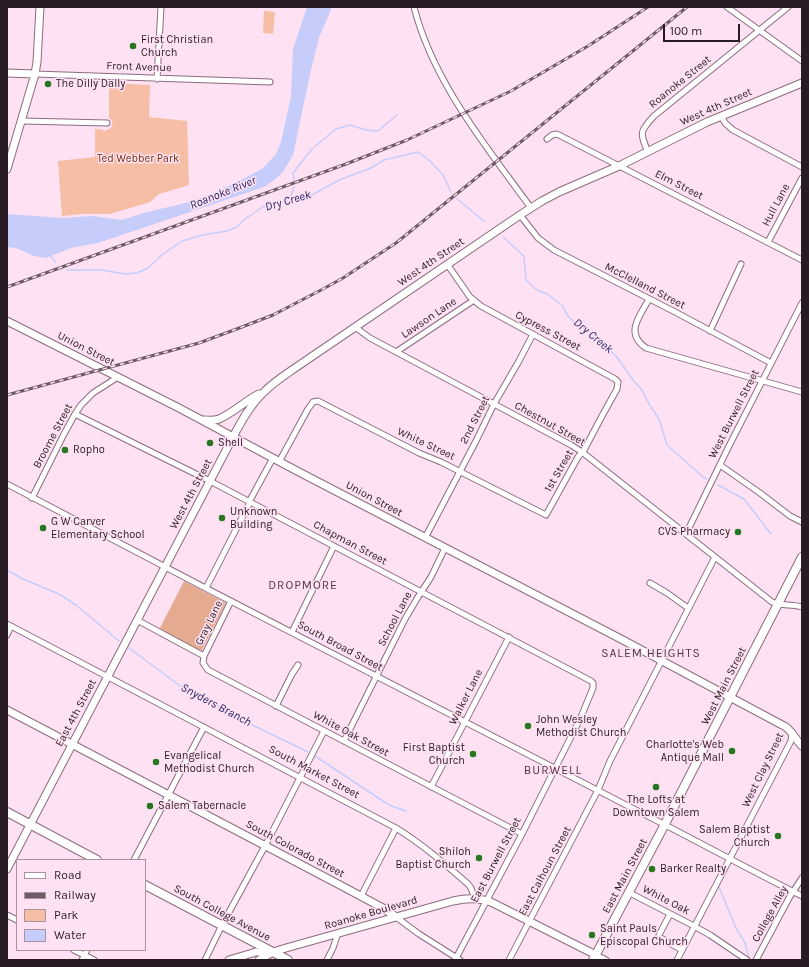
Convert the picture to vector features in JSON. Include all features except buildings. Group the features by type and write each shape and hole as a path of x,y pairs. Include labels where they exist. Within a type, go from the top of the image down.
{"main road":[{"name":"West Main Street","path":"665,824 802,557"},
{"path":"7,812 95,859"},
{"name":"East Main Street","path":"595,957 665,824"},
{"name":"South College Avenue","path":"146,886 288,960"}],"street":[{"path":"7,169 35,74 40,7"},
{"path":"157,79 161,7"},
{"path":"414,7 417,20 431,55 454,98 473,128 531,208"},
{"path":"727,7 802,62"},
{"name":"Roanoke Street","path":"648,152 642,136 643,129 648,122 788,7"},
{"name":"Front Avenue","path":"7,73 270,82"},
{"name":"West 4th Street","path":"165,567 233,437 250,408 265,391 290,372 520,215 559,192 619,166 720,116 802,83"},
{"path":"720,116 733,130 802,167"},
{"path":"22,121 107,124"},
{"name":"Elm Street","path":"547,139 552,135 558,134 802,260"},
{"name":"Hull Lane","path":"768,242 802,178"},
{"name":"McClelland Street","path":"520,215 538,238 554,250 771,363"},
{"name":"Cypress Street","path":"448,264 459,282 474,300 487,310 617,380 617,389 602,416"},
{"path":"710,331 741,264"},
{"path":"649,299 634,329 634,334 638,342 646,348 802,392"},
{"name":"Lawson Lane","path":"396,352 474,300"},
{"name":"West Burwell Street","path":"686,534 802,303"},
{"name":"Union Street","path":"7,321 118,377 661,661 792,732"},
{"name":"Chestnut Street","path":"355,327 370,338 572,445 772,602 778,604"},
{"name":"2nd Street","path":"425,538 494,404 519,362 533,334"},
{"name":"Broome Street","path":"32,498 75,414 86,400 118,377"},
{"path":"200,420 218,419 265,391"},
{"name":"White Street","path":"206,588 250,502 303,417 315,401 319,401 546,516"},
{"name":"Chapman Street","path":"75,414 210,481 592,681 593,688 586,705 555,769"},
{"name":"1st Street","path":"546,516 602,416"},
{"path":"720,465 790,516 802,522"},
{"name":"South Broad Street","path":"7,484 802,896"},
{"path":"292,632 334,546"},
{"name":"School Lane","path":"344,741 406,619 431,577 445,548"},
{"name":"East Calhoun Street","path":"510,960 598,790 610,761 715,557"},
{"name":"East 4th Street","path":"7,869 165,567"},
{"path":"650,584 667,593 688,608"},
{"name":"Gray Lane","path":"214,673 208,670 204,665 203,660 231,601"},
{"path":"778,604 789,604 802,607"},
{"path":"137,620 204,656"},
{"path":"7,635 9,625"},
{"name":"South Market Street","path":"9,625 396,828 416,841 468,884 475,898"},
{"name":"Walker Lane","path":"431,787 509,637"},
{"path":"276,706 298,665"},
{"name":"White Oak Street","path":"214,673 522,834"},
{"name":"South Colorado Street","path":"7,710 383,908 457,959"},
{"path":"135,859 204,727"},
{"path":"205,960 324,731"},
{"path":"792,732 802,746"},
{"name":"West Clay Street","path":"677,960 791,741 792,732"},
{"name":"East Burwell Street","path":"457,959 486,900 555,769"},
{"path":"361,896 396,828"},
{"name":"College Alley","path":"756,960 793,891 802,878"},
{"name":"White Oak","path":"628,892 710,935 747,960"},
{"name":"Roanoke Boulevard","path":"259,960 273,952 453,901 466,898 475,898"},
{"path":"475,898 486,900 530,921 595,957 606,960"},
{"path":"670,914 659,935 659,938 682,950"},
{"path":"7,915 16,920"},
{"path":"327,960 338,934"},
{"name":"Roanoke Boulevard","path":"229,960 256,952 273,952"},
{"path":"85,955 94,960"}],"green space":[{"path":"264,11 275,12 273,34 263,33"},
{"name":"Ted Webber Park","path":"109,83 150,85 149,117 187,121 189,185 159,194 150,202 110,214 62,216 58,161 95,157 95,129 105,131 111,128 112,125 112,121 109,118"}],"shaded area":[{"path":"184,581 226,603 201,652 159,630"}],"water":[{"name":"Roanoke River","path":"307,7 332,7 319,38 293,155 283,172 273,181 264,187 98,243 71,248 46,258 34,256 16,248 7,247 7,214 63,218 92,216 122,220 147,212 190,202 216,192 263,168 276,154 281,142 291,96 293,49"}],"waterway":[{"path":"294,179 293,173 312,149 336,129 350,125 366,130 378,131 397,115"},
{"name":"Dry Creek","path":"67,270 102,270 125,274 137,273 148,268 163,254 182,241 203,235 227,231 237,227 245,219 264,206 303,200 339,180 371,168 384,160 418,152 430,161 443,175 451,192"},
{"path":"289,201 294,187"},
{"name":"Dry Creek","path":"456,198 484,221"},
{"name":"Dry Creek","path":"504,238 524,256 526,280 537,290 547,294 562,305 567,315 574,322 591,333 617,357 642,390 659,419 667,445 707,479"},
{"name":"Dry Creek","path":"50,255 56,263"},
{"name":"Dry Creek","path":"718,485 744,499 771,534"},
{"name":"Snyders Branch","path":"7,570 23,579 59,594 76,605 119,641"},
{"name":"Snyders Branch","path":"129,648 187,691 308,752"},
{"name":"Snyders Branch","path":"315,756 389,805 406,811"},
{"path":"719,887 736,928 745,943 749,958"}],"railway":[{"path":"7,287 346,164 407,140 511,91 588,46 648,7"},
{"path":"7,395 199,343 273,315 343,278 396,243 687,7"}],"place":[{"name":"First Christian Church","path":"133,46"},
{"name":"The Dilly Dally","path":"48,84"},
{"name":"Shell","path":"210,443"},
{"name":"Ropho","path":"65,450"},
{"name":"Unknown Building","path":"222,518"},
{"name":"G W Carver Elementary School","path":"43,528"},
{"name":"CVS Pharmacy","path":"738,532"},
{"name":"John Wesley Methodist Church","path":"528,726"},
{"name":"Charlotte's Web Antique Mall","path":"732,751"},
{"name":"First Baptist Church","path":"473,754"},
{"name":"Evangelical Methodist Church","path":"156,762"},
{"name":"The Lofts at Downtown Salem","path":"656,787"},
{"name":"Salem Tabernacle","path":"150,806"},
{"name":"Salem Baptist Church","path":"778,836"},
{"name":"Shiloh Baptist Church","path":"479,858"},
{"name":"Barker Realty","path":"652,869"},
{"name":"Saint Pauls Episcopal Church","path":"592,935"}],"district":[{"name":"DROPMORE","path":"303,586"},
{"name":"SALEM HEIGHTS","path":"651,654"},
{"name":"BURWELL","path":"553,771"}]}
